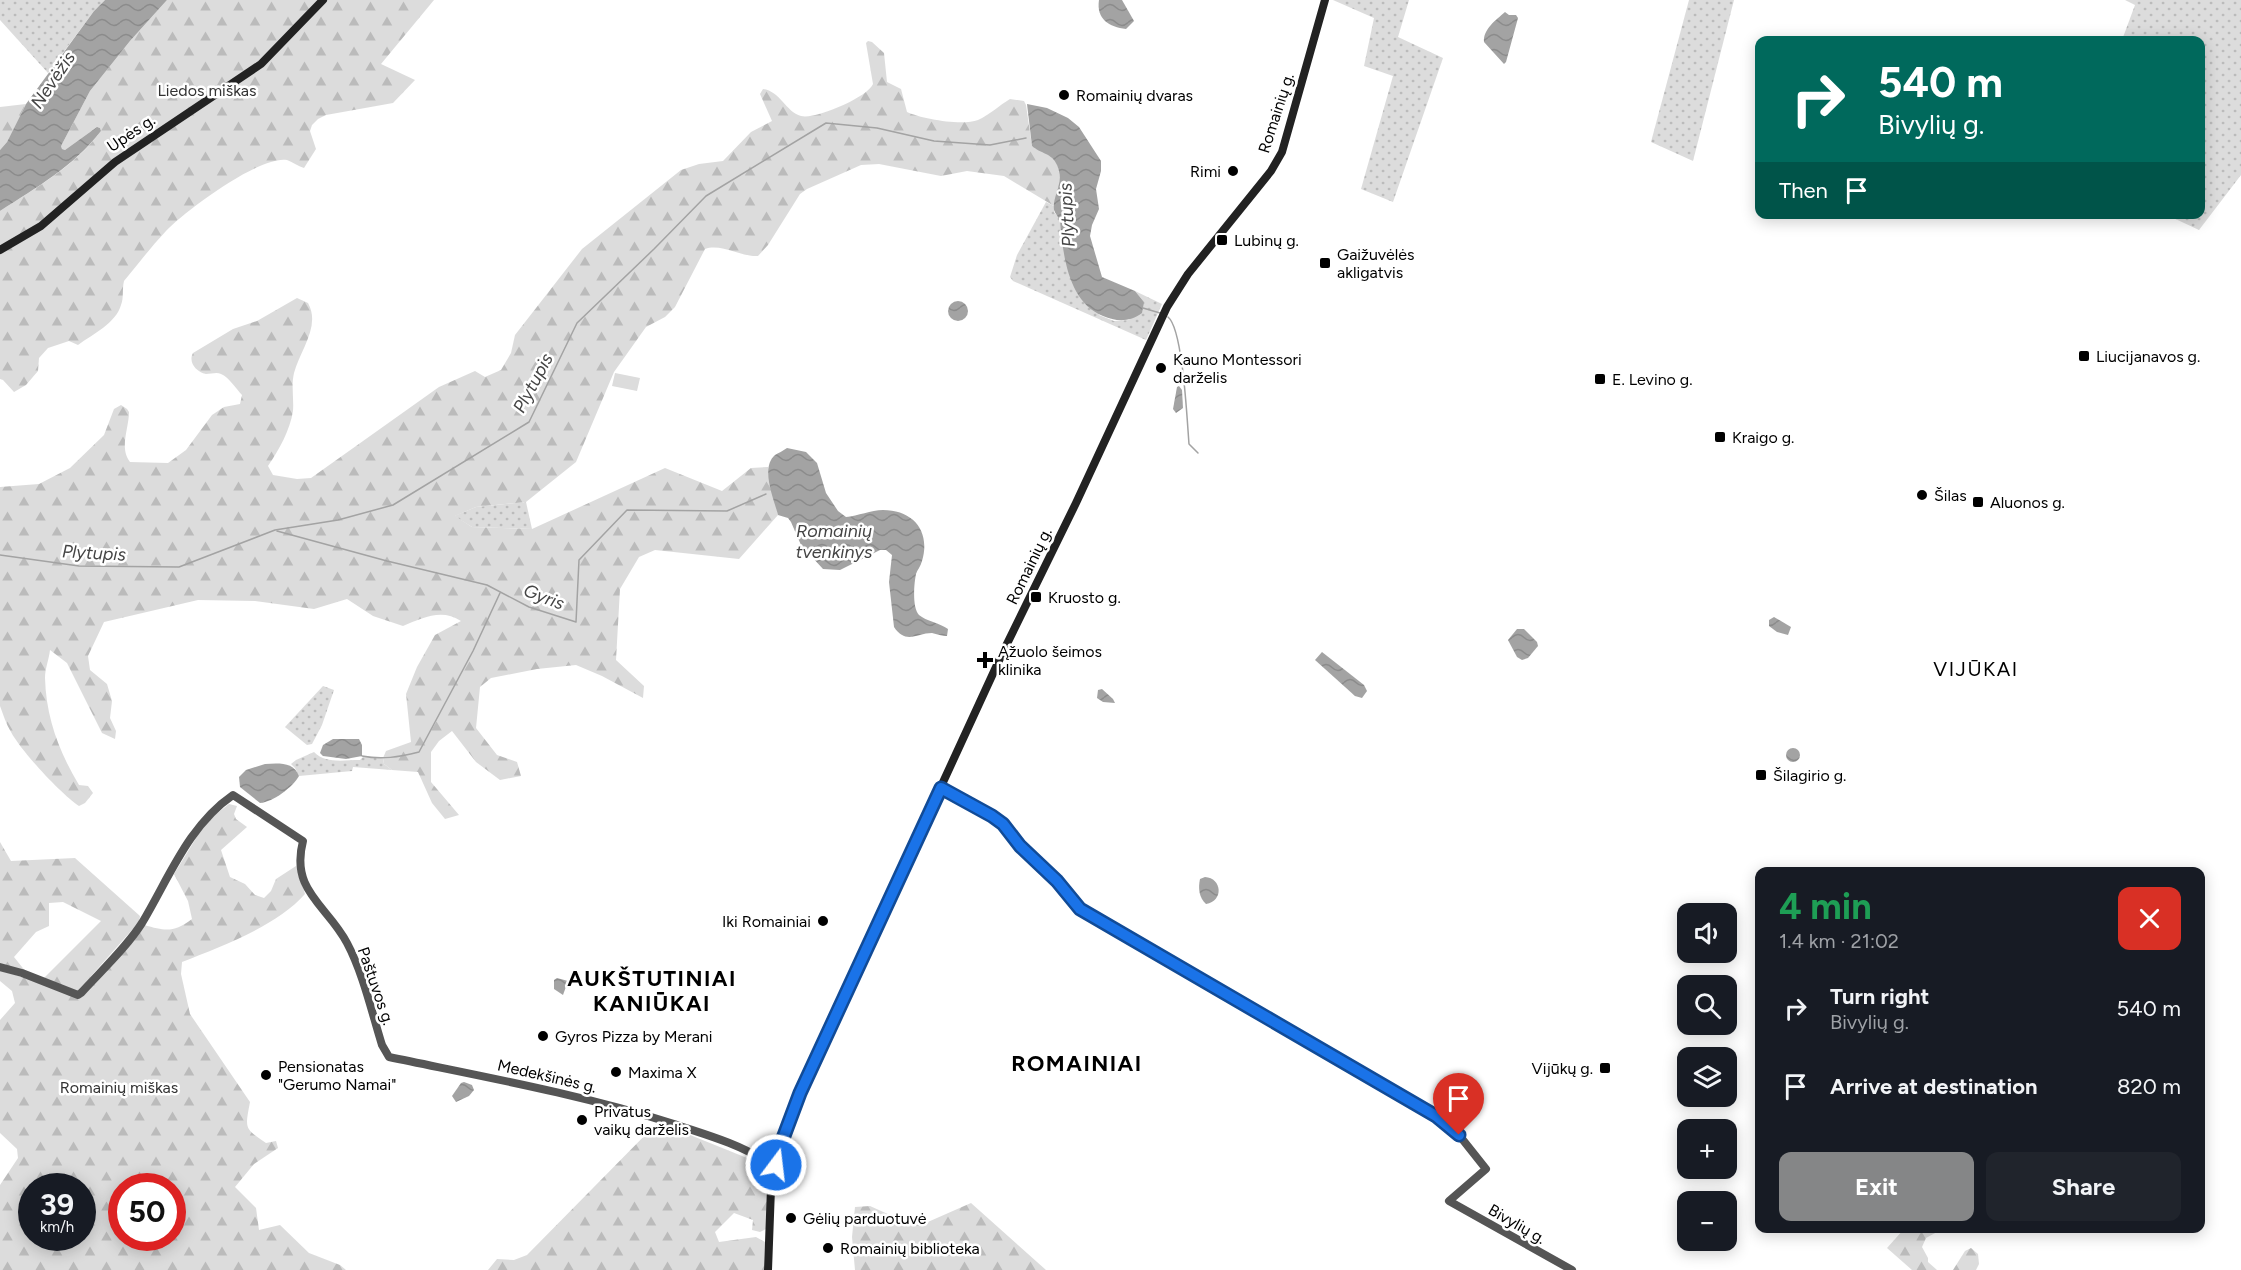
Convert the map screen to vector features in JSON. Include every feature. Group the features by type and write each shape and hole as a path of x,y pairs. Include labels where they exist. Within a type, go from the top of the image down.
{"main road":[{"name":"Upės g.","path":"0,250 40,226 115,162 261,64 323,0"},
{"name":"Romainių g.","path":"773,1158 779,1149 800,1093 1002,654 1072,512 1170,301 1188,274 1271,171 1282,152 1325,0"},
{"path":"767,1157 773,1158 775,1167 769,1170 763,1167 763,1160 767,1157"},
{"path":"768,1270 771,1188 769,1170"}],"street":[{"name":"Bivylių g.","path":"941,788 1003,824 1020,846 1057,881 1080,909 1436,1116 1459,1135 1486,1169 1449,1201 1572,1270"},
{"name":"Paštuvos g.","path":"0,967 78,995 81,993 138,928 199,825 215,808 232,795 303,841 300,857 303,881 311,896 347,943 382,1045 389,1057"},
{"name":"Medekšinės g.","path":"389,1057 586,1098 705,1135 763,1160"}],"green space":[{"path":"0,0 105,0 94,11 48,73 0,20"},
{"name":"Liedos miškas","path":"167,0 434,0 381,64 415,80 393,103 326,115 318,119 310,131 316,149 304,168 287,160 259,166 223,186 189,211 166,231 124,281 121,305 109,323 78,345 69,341 48,348 39,358 38,371 26,385 14,392 0,379 0,211 67,166 101,131 97,127 65,150 62,149 61,146 90,91"},
{"path":"1333,0 1409,0 1398,37 1443,58 1393,202 1361,189 1393,76 1364,66 1374,18"},
{"path":"1689,0 1734,0 1693,161 1651,142"},
{"path":"2125,0 2241,0 2241,175 2199,230 2176,219 2205,219 2205,36 2123,36 2135,5"},
{"path":"868,41 884,53 887,82 901,89 907,112 914,115 942,121 971,122 982,118 1010,99 1024,101 1032,146 1052,157 1059,169 1058,192 1054,206 1004,176 967,171 941,176 879,164 861,165 807,189 800,194 768,245 758,256 718,248 705,249 675,307 665,317 646,327 614,372 576,462 526,502 476,507 455,516 472,527 532,529 665,468 722,491 751,468 768,467 778,515 739,559 655,550 639,557 620,589 616,660 644,686 643,698 576,665 537,669 491,678 480,687 476,728 497,755 517,762 521,776 500,780 476,762 452,731 439,741 431,752 431,782 459,815 445,819 432,803 418,772 392,770 384,764 383,758 386,751 411,742 406,694 417,667 435,635 461,621 447,615 439,615 425,617 403,626 373,616 347,599 314,609 255,601 198,600 104,622 88,656 90,670 107,684 112,701 110,718 116,731 115,739 102,733 67,663 50,650 45,678 48,707 55,734 65,760 79,785 88,786 93,793 85,803 79,806 32,761 11,732 0,706 0,487 39,484 70,468 104,435 114,409 121,405 129,412 125,451 130,462 168,463 186,450 212,415 224,407 240,404 242,395 227,378 219,373 206,374 196,369 192,363 193,353 233,329 257,321 297,298 308,303 312,320 311,329 294,373 293,411 289,425 280,447 268,466 273,475 297,479 311,478 439,387 475,371 485,377 501,370 511,353 515,335 582,249 681,170 699,164 723,161 751,132 772,121 760,94 763,89 774,94 801,116 817,115 829,111 862,95 873,84 866,43"},
{"path":"26,104 7,142 0,150 0,107"},
{"path":"1046,202 1054,206 1054,212 1060,219 1099,315 1114,321 1129,320 1144,302 1135,291 1162,304 1146,340 1013,281 1010,277 1017,255"},
{"path":"615,373 640,378 637,391 612,386"},
{"path":"526,502 532,529 472,527 454,516 476,507"},
{"path":"323,686 334,690 322,725 312,744 307,745 285,727"},
{"path":"314,752 324,758 335,760 360,760 364,756 383,758 384,764 392,770 353,767 352,771 299,776 291,764"},
{"name":"Romainių miškas","path":"229,804 237,806 234,814 236,819 247,827 221,850 230,877 245,884 255,895 264,898 271,891 276,879 296,866 305,894 280,916 248,934 182,962 181,974 190,1014 250,1102 247,1123 250,1131 266,1143 276,1141 278,1148 254,1164 235,1187 256,1208 259,1230 280,1225 309,1253 340,1265 346,1270 0,1270 0,1185 18,1158 17,1149 0,1133 0,1020 15,1003 12,991 0,981 0,970 80,996 86,993 144,925 169,930 180,927 192,919 188,901 174,874 206,822"},
{"path":"0,842 11,861 75,858 140,916 139,922 77,992 43,979 101,921 63,902 49,903 49,926 36,932 14,957 26,972 0,965"},
{"path":"658,1122 752,1160 760,1168 768,1184 769,1192 766,1229 760,1232 752,1230 753,1220 734,1213 715,1232 719,1242 756,1237 765,1242 764,1270 488,1270 497,1259 514,1260 527,1255"},
{"path":"971,1203 1046,1270 855,1270 852,1237 855,1207 870,1206 910,1224 921,1225"},
{"path":"1900,1233 1935,1233 1926,1238 1922,1247 1928,1262 1937,1270 1912,1270 1887,1248"},
{"path":"1971,1248 1978,1254 1979,1264 1976,1270 1953,1270 1965,1251"}],"water":[{"name":"Nevėžis","path":"105,0 167,0 90,91 61,146 62,149 65,150 97,127 101,131 66,166 0,211 0,150 7,142 26,104 94,11"},
{"path":"1099,0 1122,0 1134,21 1126,29 1109,24 1102,17"},
{"path":"1505,12 1509,15 1516,15 1518,18 1504,64 1484,42 1484,37 1488,29"},
{"path":"1027,104 1047,108 1068,118 1079,127 1101,161 1096,189 1099,209 1090,236 1102,277 1135,291 1144,302 1142,313 1137,316 1123,320 1103,316 1091,309 1075,289 1066,262 1060,221 1054,210 1059,172 1052,158 1032,146"},
{"path":"958,301 965,304 968,311 965,318 958,321 951,318 948,311 951,304"},
{"path":"1179,386 1182,390 1183,408 1176,413 1173,409"},
{"name":"Romainių tvenkinys","path":"787,448 806,452 817,463 826,493 838,511 846,517 878,510 894,511 911,518 917,524 922,532 924,550 915,578 915,607 922,617 948,629 947,636 927,633 907,637 894,627 889,582 892,555 886,550 880,550 840,570 823,569 801,545 788,518 778,515 769,484 771,461 775,455"},
{"path":"1774,617 1791,627 1788,635 1777,632 1769,626 1769,620"},
{"path":"1517,629 1524,629 1538,646 1528,658 1522,660 1517,657 1508,640"},
{"path":"1322,652 1364,685 1367,691 1362,698 1355,696 1315,660"},
{"path":"1102,689 1115,703 1103,702 1097,698 1098,690"},
{"path":"333,739 359,739 362,745 362,756 346,759 323,756 320,753 323,745"},
{"path":"1793,748 1798,750 1800,755 1798,760 1793,762 1788,760 1786,755 1788,750"},
{"path":"265,764 290,766 297,771 299,776 282,793 271,800 260,803 240,787 239,777 246,770"},
{"path":"1205,877 1215,881 1219,890 1216,899 1206,904 1200,896 1199,889 1200,879"},
{"path":"557,978 568,981 563,995 554,989 554,980"},
{"path":"464,1082 472,1085 474,1090 469,1096 456,1102 452,1096"}],"waterway":[{"name":"Plytupis","path":"0,555 79,566 179,567 275,530 338,520 393,505 529,422 577,323 706,196 826,123 877,128 934,141 990,145 1026,138"},
{"name":"Plytupis","path":"1143,308 1160,313"},
{"name":"Plytupis","path":"1168,317 1173,325 1181,356 1189,444 1198,453"},
{"name":"Gyris","path":"277,531 487,585 529,607 576,622 579,560 627,510 727,511 766,494"},
{"path":"362,756 377,758 419,752 473,651 500,593"}],"place":[{"name":"Romainių dvaras","path":"1064,95"},
{"name":"Rimi","path":"1233,171"},
{"name":"Lubinų g.","path":"1222,240"},
{"name":"Gaižuvėlės akligatvis","path":"1325,263"},
{"name":"Liucijanavos g.","path":"2084,356"},
{"name":"Kauno Montessori darželis","path":"1161,368"},
{"name":"E. Levino g.","path":"1600,379"},
{"name":"Kraigo g.","path":"1720,437"},
{"name":"Šilas","path":"1922,495"},
{"name":"Aluonos g.","path":"1978,502"},
{"name":"Kruosto g.","path":"1036,597"},
{"name":"Ąžuolo šeimos klinika","path":"985,660"},
{"name":"Šilagirio g.","path":"1761,775"},
{"name":"Iki Romainiai","path":"823,921"},
{"name":"Gyros Pizza by Merani","path":"543,1036"},
{"name":"Vijūkų g.","path":"1605,1068"},
{"name":"Maxima X","path":"616,1072"},
{"name":"Pensionatas \"Gerumo Namai\"","path":"266,1075"},
{"name":"Privatus vaikų darželis","path":"582,1120"},
{"name":"Gėlių parduotuvė","path":"791,1218"},
{"name":"Romainių biblioteka","path":"828,1248"}],"district":[{"name":"VIJŪKAI","path":"1976,669"},
{"name":"AUKŠTUTINIAI KANIŪKAI","path":"652,990"},
{"name":"ROMAINIAI","path":"1077,1063"}],"route":[{"path":"776,1165 773,1158 779,1149 800,1093 941,788 1003,824 1020,846 1057,881 1080,909 1436,1116 1459,1135"}]}
